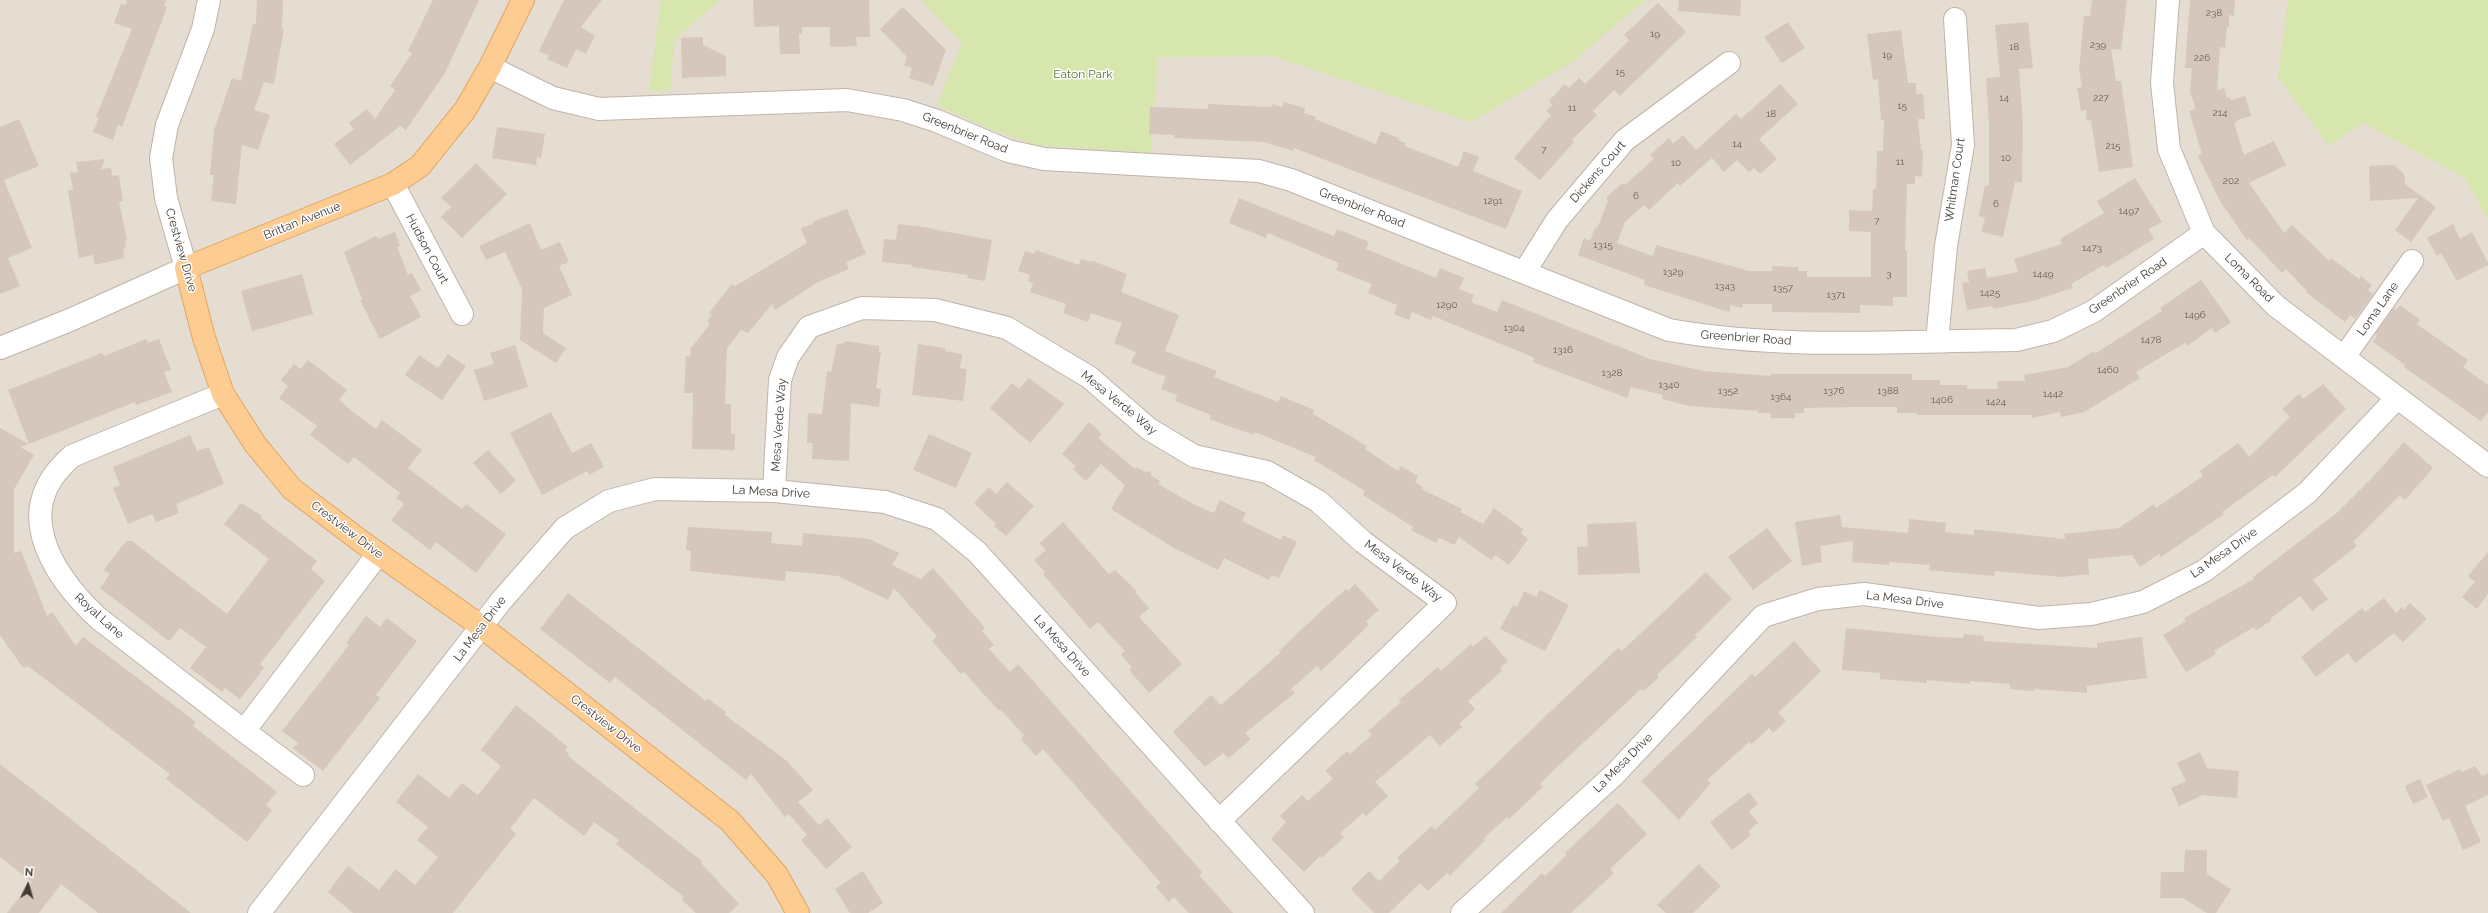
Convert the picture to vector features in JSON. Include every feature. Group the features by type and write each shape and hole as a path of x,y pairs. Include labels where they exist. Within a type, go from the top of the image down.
{"main road":[{"name":"Brittan Avenue","path":"186,268 393,184 420,166 465,110 490,68 523,0"},
{"name":"Crestview Drive","path":"186,268 204,338 223,394 255,444 292,489 378,554 482,627 730,821 777,875 798,913"}],"street":[{"name":"Crestview Drive","path":"186,268 166,198 161,158 167,125 203,29 209,0"},
{"name":"Loma Road","path":"2168,0 2162,83 2169,149 2204,233 2276,306 2344,357 2396,399 2488,466"},
{"name":"Whitman Court","path":"1937,341 1946,246 1963,145 1955,19"},
{"name":"Dickens Court","path":"1525,271 1557,220 1625,140 1729,63"},
{"name":"Greenbrier Road","path":"490,68 553,98 600,109 846,100 903,110 937,121 1008,151 1044,159 1259,172 1291,180 1525,271 1669,330 1712,337 1771,342 2016,340 2053,331 2094,311 2204,233"},
{"name":"Hudson Court","path":"393,184 462,314"},
{"name":"Loma Lane","path":"2344,357 2412,261"},
{"name":"Brittan Avenue","path":"0,348 70,320 186,268"},
{"name":"Mesa Verde Way","path":"774,491 780,380 788,357 809,326 862,308 935,310 1007,328 1089,377 1149,429 1194,456 1267,472 1318,501 1369,547 1445,603 1220,821"},
{"name":"Royal Lane","path":"223,394 72,456 57,470 46,488 41,512 42,535 51,559 78,599 98,618 303,775"},
{"name":"La Mesa Drive","path":"1462,913 1615,774 1763,616 1818,599 1864,594 2039,618 2091,614 2143,602 2204,570 2308,493 2396,399"},
{"name":"La Mesa Drive","path":"259,913 501,601 565,528 609,501 655,489 774,491 885,502 937,519 977,552 1304,913"},
{"path":"244,731 378,554"}],"shaded area":[{"path":"0,0 2488,0 2488,913 0,913"}],"green space":[{"path":"661,0 720,0 675,39 670,91 649,91"},
{"name":"Eaton Park","path":"921,0 1645,0 1571,63 1471,122 1272,56 1158,57 1151,153 1036,145 987,128 937,105 962,43"},
{"path":"2288,0 2488,0 2488,220 2465,178 2364,123 2329,145 2278,78"}],"building":[{"path":"127,0 166,0 164,6 167,7 122,127 118,125 113,140 93,132 99,118 96,117 132,29 114,23 121,4 126,5"},
{"path":"257,0 283,0 282,29 284,29 274,84 264,82 254,110 270,115 258,150 242,145 236,204 211,201 214,175 210,175 214,130 232,78 241,81 253,23 256,24"},
{"path":"433,0 479,0 445,73 406,130 400,126 350,165 334,144 354,129 349,123 367,109 375,119 395,90 390,86 412,53 408,51"},
{"path":"564,0 602,0 581,27 595,36 586,54 576,49 567,68 547,59 549,56 539,51"},
{"path":"753,0 869,0 870,37 856,37 857,46 830,47 830,27 802,27 802,34 799,34 800,54 780,54 779,26 754,27"},
{"path":"1679,0 1741,0 1740,16 1678,11"},
{"path":"2092,0 2127,0 2121,50 2111,49 2116,81 2121,81 2133,167 2099,172 2091,120 2087,121 2086,110 2081,111 2077,88 2082,87 2079,70 2084,16 2090,16"},
{"path":"2190,0 2235,0 2234,16 2229,15 2229,27 2227,27 2225,48 2220,47 2217,90 2224,88 2227,98 2230,97 2231,100 2245,96 2251,116 2237,120 2238,122 2234,123 2244,155 2274,141 2286,165 2249,183 2284,233 2292,225 2329,261 2331,258 2359,279 2361,276 2372,285 2368,290 2373,294 2355,319 2350,315 2345,322 2306,292 2307,291 2286,269 2282,273 2249,238 2247,240 2220,201 2198,156 2202,154 2189,111 2196,109 2190,92 2192,68 2185,68"},
{"path":"1658,3 1686,32 1620,96 1614,90 1593,111 1597,115 1572,140 1574,142 1540,180 1514,158 1551,115 1546,111 1552,105 1549,101 1565,84 1569,88 1579,78 1585,84 1629,40 1624,35"},
{"path":"903,7 946,50 933,86 909,78 912,68 904,65 907,57 880,29"},
{"path":"1788,22 1805,48 1782,63 1764,37"},
{"path":"2028,22 2033,68 2019,69 2023,123 2022,182 2015,182 2003,237 1981,232 1985,218 1979,216 1985,185 1989,186 1989,123 1986,78 2000,77 1995,25"},
{"path":"1901,30 1908,83 1916,83 1916,94 1923,94 1925,119 1918,119 1921,150 1923,150 1922,177 1915,176 1915,184 1907,184 1905,250 1907,250 1907,297 1893,297 1893,306 1860,305 1860,313 1772,312 1772,304 1743,304 1742,308 1731,305 1729,312 1644,285 1645,280 1578,255 1584,238 1590,241 1595,228 1597,229 1608,201 1606,198 1622,183 1625,185 1654,159 1650,155 1669,138 1673,144 1683,135 1696,150 1736,114 1741,119 1780,84 1798,104 1759,139 1777,159 1760,174 1754,168 1749,172 1737,160 1724,172 1712,158 1680,186 1678,183 1649,210 1644,205 1625,222 1617,243 1653,256 1656,245 1749,271 1772,271 1772,266 1798,267 1798,271 1807,271 1807,277 1871,277 1871,232 1849,231 1849,210 1872,211 1873,189 1876,189 1877,151 1883,151 1884,120 1881,120 1878,79 1873,80 1867,34"},
{"path":"703,37 703,45 726,56 726,76 682,78 681,38"},
{"path":"1284,102 1305,108 1304,113 1316,117 1315,119 1376,144 1381,131 1399,138 1398,140 1406,143 1405,146 1458,167 1464,151 1479,157 1473,171 1522,191 1506,229 1294,148 1293,151 1264,142 1174,138 1174,135 1149,134 1150,107 1208,109 1208,104 1271,107 1272,104 1282,107"},
{"path":"19,119 39,166 4,180 32,248 8,258 20,286 0,294 0,127"},
{"path":"497,127 545,134 541,158 537,157 536,165 492,158"},
{"path":"105,159 101,169 111,168 112,176 119,175 123,201 119,202 127,240 125,241 126,248 123,249 124,258 95,265 93,255 79,258 68,190 73,190 70,173 78,172 76,162"},
{"path":"476,163 507,194 462,238 441,217 451,207 441,198"},
{"path":"2394,165 2404,174 2405,184 2436,207 2411,242 2395,230 2418,198 2370,201 2369,166"},
{"path":"2135,178 2162,222 2149,229 2154,239 2106,268 2104,265 2071,284 2073,288 2032,301 1993,309 1992,306 1967,310 1962,283 1969,282 1967,271 1985,268 1987,278 2018,272 2014,259 2062,244 2060,239 2104,213 2097,201"},
{"path":"1239,198 1334,236 1337,229 1369,242 1366,249 1436,278 1440,268 1464,278 1459,289 1474,295 1471,302 1497,312 1502,300 1650,359 1704,371 1771,376 1771,374 1912,374 1912,380 1940,380 1940,385 1967,385 1967,389 1998,389 1997,381 2025,381 2024,375 2068,367 2094,351 2096,353 2162,311 2160,308 2201,280 2231,322 2215,333 2212,328 2187,346 2185,343 2136,372 2140,378 2084,412 2061,417 2060,412 2032,418 2031,415 1917,415 1917,413 1897,413 1897,407 1857,407 1804,408 1804,413 1795,413 1795,418 1771,418 1771,413 1758,413 1758,411 1689,406 1662,399 1663,395 1631,387 1627,398 1533,362 1535,358 1433,316 1431,320 1412,312 1409,320 1394,314 1397,305 1368,293 1372,284 1336,270 1339,263 1268,233 1266,238 1229,223"},
{"path":"847,209 866,254 846,262 849,269 818,282 775,310 772,304 748,333 741,330 727,348 725,404 731,404 731,434 735,434 735,450 692,449 693,393 684,393 686,356 690,356 691,348 710,324 707,321 712,315 709,313 732,284 735,286 807,243 801,228 813,224 812,222"},
{"path":"530,223 541,250 560,242 569,262 559,266 572,295 544,308 543,333 566,348 556,363 520,340 522,289 505,252 486,260 479,246"},
{"path":"898,224 932,228 992,240 985,281 967,278 968,275 912,267 912,265 882,262 884,239 896,240"},
{"path":"2453,224 2460,239 2472,232 2488,263 2488,265 2457,281 2441,253 2437,256 2427,238"},
{"path":"395,232 400,246 397,247 408,275 412,273 421,290 410,296 421,317 380,339 360,300 362,299 344,252 376,236 378,239"},
{"path":"1036,250 1079,265 1081,259 1093,261 1127,274 1121,292 1179,315 1165,351 1217,371 1214,377 1278,402 1281,396 1314,410 1313,414 1367,446 1365,449 1398,471 1401,466 1418,476 1415,482 1423,487 1421,489 1462,509 1460,512 1483,524 1494,508 1523,529 1521,533 1528,539 1509,565 1495,555 1491,560 1459,537 1455,545 1439,538 1436,543 1411,530 1413,527 1363,495 1365,491 1314,460 1316,457 1255,432 1254,435 1209,419 1211,415 1175,401 1177,395 1161,389 1166,377 1131,363 1136,352 1114,343 1122,323 1091,313 1088,322 1063,313 1066,304 1030,292 1033,283 1028,281 1030,275 1018,271 1025,251 1034,254"},
{"path":"302,274 313,314 252,331 241,291"},
{"path":"2400,305 2420,320 2417,324 2468,360 2463,367 2488,385 2488,412 2481,421 2404,367 2405,365 2373,342 2377,336 2375,334 2394,308 2396,310"},
{"path":"146,339 148,343 159,339 171,370 164,372 172,392 136,405 135,402 29,444 8,390 102,353 104,356"},
{"path":"845,341 879,346 879,352 881,352 876,388 881,389 879,407 851,403 849,461 812,459 813,443 807,443 808,413 822,414 827,371 831,372 837,344 845,343"},
{"path":"918,344 945,348 945,351 962,354 960,368 967,369 963,401 912,395"},
{"path":"515,345 528,387 484,401 474,370 494,364 490,353"},
{"path":"448,354 466,366 442,400 405,375 419,355 438,368"},
{"path":"308,360 347,390 339,400 353,412 376,429 382,420 422,450 408,468 462,509 466,504 506,534 476,573 436,542 430,550 391,520 404,504 396,498 400,493 354,457 348,464 310,435 317,426 279,398 288,386 281,380 294,364 301,369"},
{"path":"1029,378 1064,404 1030,443 990,408 1012,383 1019,389"},
{"path":"2323,384 2346,409 2275,477 2273,475 2222,512 2224,514 2161,557 2159,554 2140,567 2132,555 2088,559 2089,574 2062,577 1995,571 1994,576 1971,574 1929,570 1930,565 1889,562 1889,565 1852,562 1853,541 1820,546 1822,562 1802,566 1795,522 1840,515 1842,527 1908,533 1909,519 1946,523 1945,532 1974,535 1974,529 2065,539 2064,534 2119,528 2154,504 2156,508 2203,476 2200,471 2238,443 2249,457 2290,417 2282,409 2299,394 2303,399"},
{"path":"551,412 572,453 591,443 604,467 589,475 587,471 542,495 510,433"},
{"path":"1089,422 1102,434 1098,438 1135,469 1136,467 1145,472 1150,471 1152,476 1160,481 1158,484 1195,505 1214,513 1220,500 1246,513 1242,521 1281,540 1283,535 1297,542 1279,578 1272,575 1269,580 1224,558 1218,570 1174,548 1111,509 1125,485 1101,464 1086,481 1073,469 1076,466 1062,454"},
{"path":"0,428 29,444 20,447 34,455 14,489 14,553 21,551 47,616 52,612 76,646 83,637 196,722 193,726 277,792 266,805 272,810 247,842 166,779 170,774 28,666 23,668 0,635"},
{"path":"929,434 972,453 956,488 913,470"},
{"path":"190,435 197,451 209,447 224,484 176,504 179,513 156,522 152,514 128,524 113,488 120,485 113,467"},
{"path":"2404,442 2433,468 2405,500 2400,495 2353,542 2357,546 2313,580 2328,599 2312,611 2300,596 2270,619 2271,621 2256,630 2254,627 2214,651 2216,654 2186,672 2163,635 2186,621 2184,618 2254,579 2253,577 2338,512 2373,477"},
{"path":"488,450 516,480 501,494 473,463"},
{"path":"1007,482 1034,506 1006,536 994,526 996,524 974,503 989,487 996,494"},
{"path":"241,503 262,516 261,518 317,561 311,569 325,581 260,664 264,668 240,699 225,688 222,692 190,668 206,647 180,628 169,641 100,588 110,574 104,570 126,541 132,541 227,614 269,559 224,524"},
{"path":"1063,522 1109,574 1115,570 1137,591 1135,592 1149,608 1139,617 1182,664 1149,693 1129,670 1132,667 1121,655 1125,651 1098,622 1090,629 1043,574 1045,572 1034,560 1046,550 1040,543"},
{"path":"1636,522 1640,573 1578,575 1577,547 1588,546 1587,524"},
{"path":"688,527 772,532 771,543 802,546 803,533 869,539 899,553 892,565 921,579 933,568 985,628 982,631 994,645 989,649 1010,672 1018,664 1202,872 1199,875 1233,913 1189,913 1174,897 1169,902 1156,887 1161,883 1043,749 1036,756 1021,739 1024,735 1000,709 999,711 964,672 961,674 932,641 937,636 894,588 888,600 838,576 786,571 785,581 690,571 691,551 686,550"},
{"path":"1767,528 1792,561 1753,590 1728,557"},
{"path":"2488,552 2488,594 2477,609 2462,597 2475,582 2468,576"},
{"path":"1706,572 1732,599 1695,635 1697,637 1657,675 1659,677 1644,691 1641,689 1554,770 1540,784 1543,787 1509,819 1507,817 1484,838 1485,840 1450,876 1447,873 1428,891 1420,883 1389,913 1374,913 1351,889 1369,871 1379,881 1400,861 1397,858 1432,826 1435,830 1479,788 1475,784 1552,710 1618,648 1622,651"},
{"path":"1355,584 1379,610 1366,621 1369,625 1321,671 1317,666 1291,689 1295,693 1245,733 1251,739 1229,758 1223,753 1205,767 1173,732 1211,695 1221,705 1280,653 1279,651 1320,612 1346,589 1348,591"},
{"path":"1540,590 1569,605 1545,651 1500,629 1513,605 1517,607 1524,591 1536,597"},
{"path":"568,593 706,701 708,699 726,712 725,715 787,761 813,790 798,802 819,825 827,818 852,847 826,869 801,840 807,835 789,814 785,817 751,774 746,780 615,677 610,683 540,629"},
{"path":"2384,598 2396,613 2402,607 2404,610 2410,603 2427,619 2403,642 2394,633 2355,663 2348,653 2316,677 2301,657 2362,608 2365,612"},
{"path":"366,616 380,627 387,618 417,641 376,695 380,698 323,771 293,748 298,743 282,731 349,645 346,643"},
{"path":"1846,628 1937,637 1963,638 1964,634 1984,636 1983,641 2097,648 2097,643 2142,637 2147,678 2087,686 2087,693 2034,689 2034,691 2010,689 2010,684 1970,681 1970,684 1927,680 1927,683 1880,679 1880,673 1842,670"},
{"path":"1486,636 1508,661 1500,668 1502,671 1468,701 1475,709 1459,724 1462,727 1440,746 1430,735 1375,782 1388,796 1366,816 1363,813 1340,833 1344,837 1322,858 1320,856 1304,872 1271,839 1286,822 1280,816 1302,795 1308,801 1333,779 1325,771 1347,751 1350,754 1372,735 1368,731 1401,702 1399,700 1438,667 1441,671 1471,644 1473,647"},
{"path":"1794,641 1821,671 1778,713 1786,721 1773,733 1769,728 1752,744 1749,742 1707,780 1711,783 1679,820 1641,781 1752,674 1755,677"},
{"path":"516,705 568,747 565,751 569,754 568,756 702,861 701,863 739,904 729,913 696,913 682,900 684,897 616,844 619,840 594,822 584,836 534,798 510,829 516,834 453,913 353,913 328,892 348,866 379,890 396,869 415,885 438,857 417,840 428,827 396,802 418,774 449,798 462,783 478,795 501,766 481,750"},
{"path":"2200,752 2207,768 2239,771 2237,798 2203,795 2179,806 2171,788 2186,781 2177,763"},
{"path":"0,764 191,913 98,913 61,884 39,913 7,913 32,882 0,857"},
{"path":"2475,766 2482,776 2488,773 2488,795 2465,806 2481,842 2463,850 2449,818 2443,821 2426,785 2460,769 2462,772"},
{"path":"2420,779 2428,797 2413,804 2405,786"},
{"path":"1749,792 1758,804 1749,811 1758,823 1748,831 1751,835 1732,850 1710,822"},
{"path":"1618,803 1647,834 1610,869 1614,873 1571,913 1501,913 1542,873 1545,876 1567,855 1565,853"},
{"path":"2185,850 2207,850 2207,874 2231,889 2216,913 2207,913 2183,898 2160,898 2161,872 2184,872"},
{"path":"1699,864 1721,886 1693,913 1666,913 1657,905"},
{"path":"863,871 883,903 868,913 850,913 835,889"}]}
